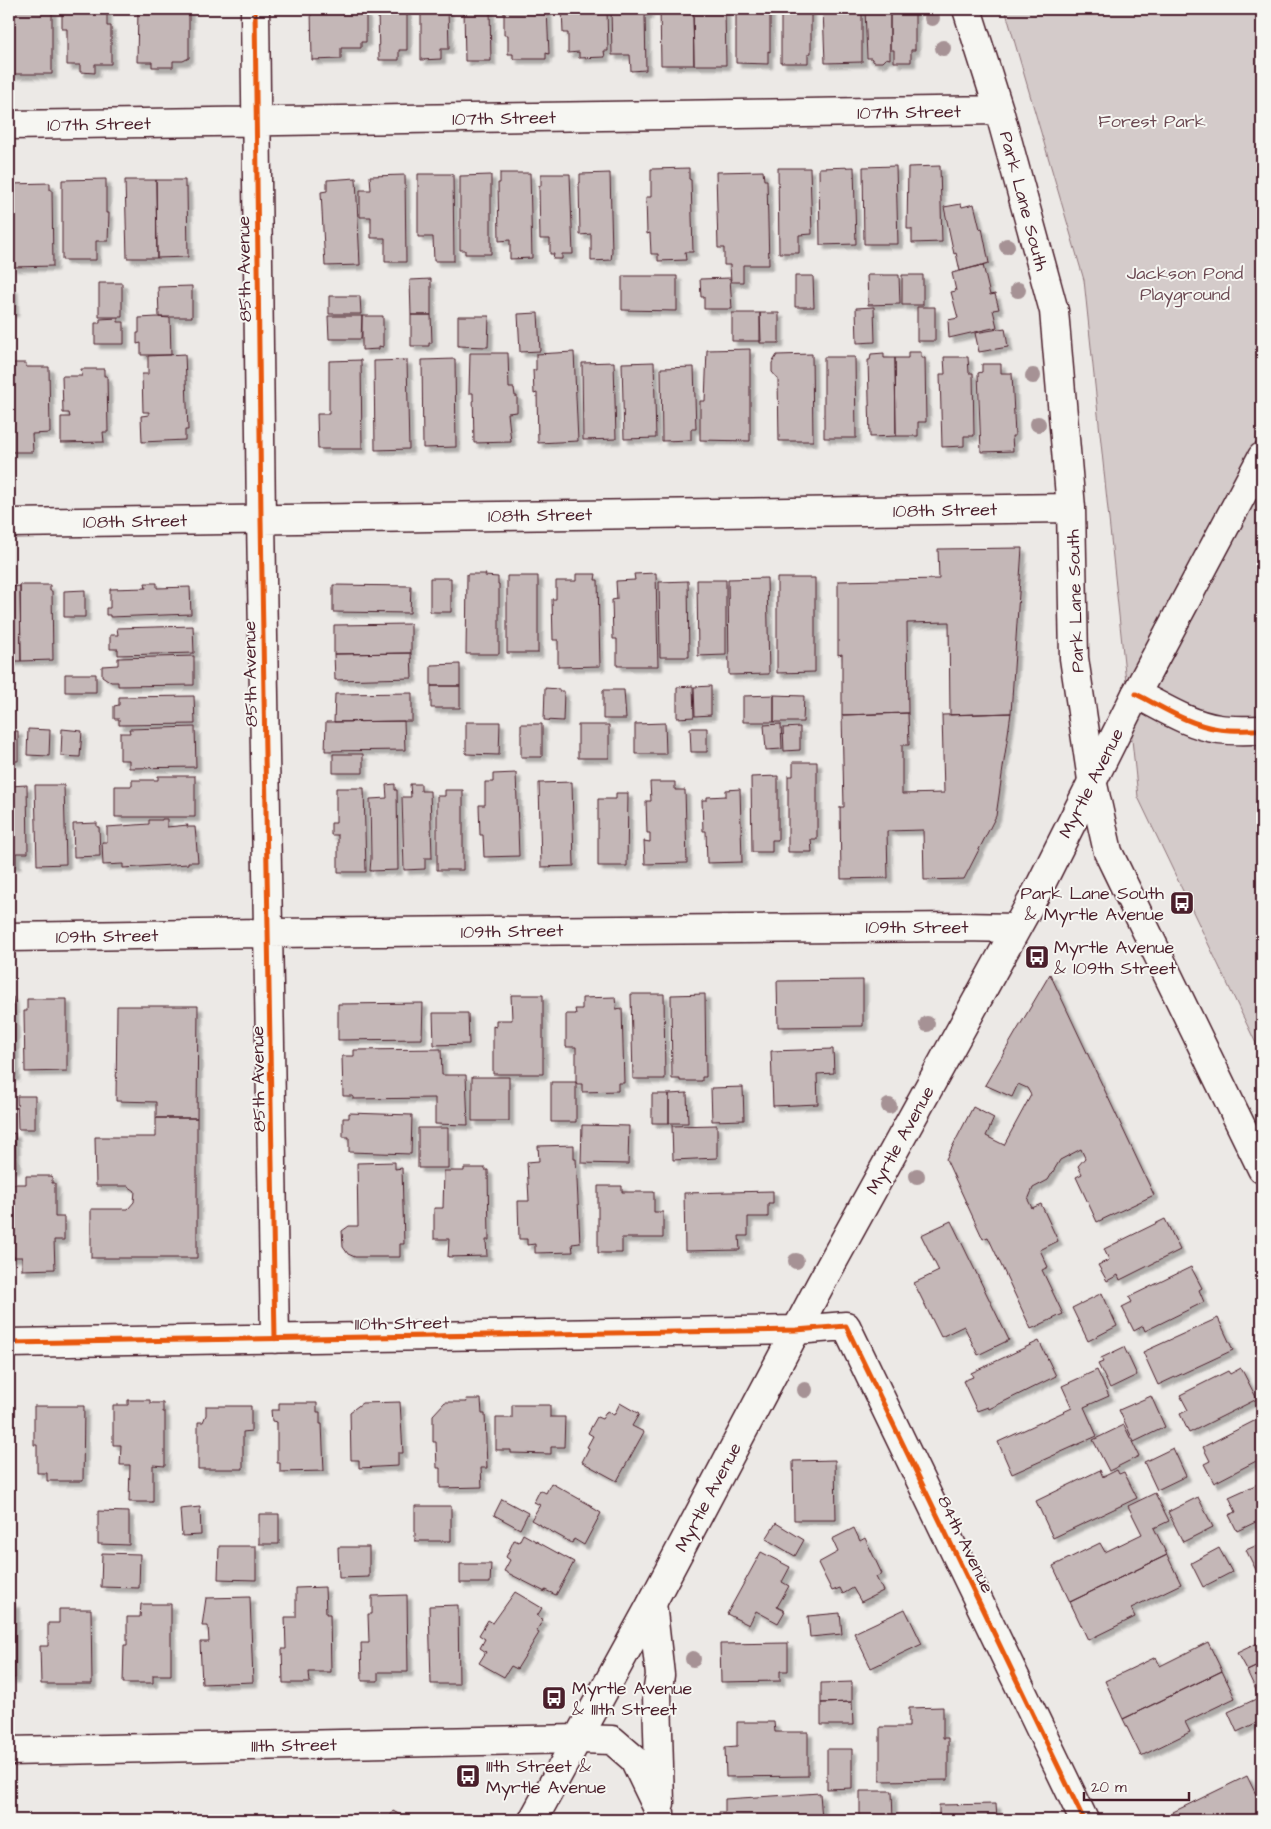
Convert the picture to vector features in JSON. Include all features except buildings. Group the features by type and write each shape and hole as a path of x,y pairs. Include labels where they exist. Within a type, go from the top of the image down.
{"street":[{"name":"85th Avenue","path":"255,9 261,519 275,1339"},
{"name":"Park Lane South","path":"967,9 999,110 1054,311 1071,508 1074,658 1092,780 1108,852 1262,1169"},
{"name":"107th Street","path":"9,125 999,110"},
{"name":"Myrtle Avenue","path":"533,1820 652,1603 796,1330 1041,884 1136,694 1262,458"},
{"name":"108th Street","path":"9,523 1071,508"},
{"path":"1136,694 1176,715 1206,726 1219,729 1262,730"},
{"name":"109th Street","path":"9,937 269,933 1016,928"},
{"name":"84th Avenue","path":"796,1330 846,1326 1084,1820"},
{"name":"110th Street","path":"9,1343 796,1330"},
{"path":"652,1603 660,1675 657,1695 660,1817"},
{"path":"579,1739 612,1740 634,1760 660,1817"},
{"name":"111th Street","path":"9,1751 579,1739"}],"green space":[{"name":"Forest Park","path":"1005,9 1262,9 1262,1056 1138,797 1084,280"}],"cycle path":[{"path":"255,9 261,519 275,1339"},
{"path":"1136,694 1197,724 1219,729 1262,730"},
{"path":"9,1343 796,1330 846,1326 1084,1820"}],"place":[{"name":"Park Lane South & Myrtle Avenue","path":"1182,903"},
{"name":"Myrtle Avenue & 109th Street","path":"1037,957"},
{"name":"Myrtle Avenue & 111th Street","path":"554,1698"},
{"name":"111th Street & Myrtle Avenue","path":"468,1776"}],"park label":[{"name":"Jackson Pond Playground","path":"1185,283"}]}
